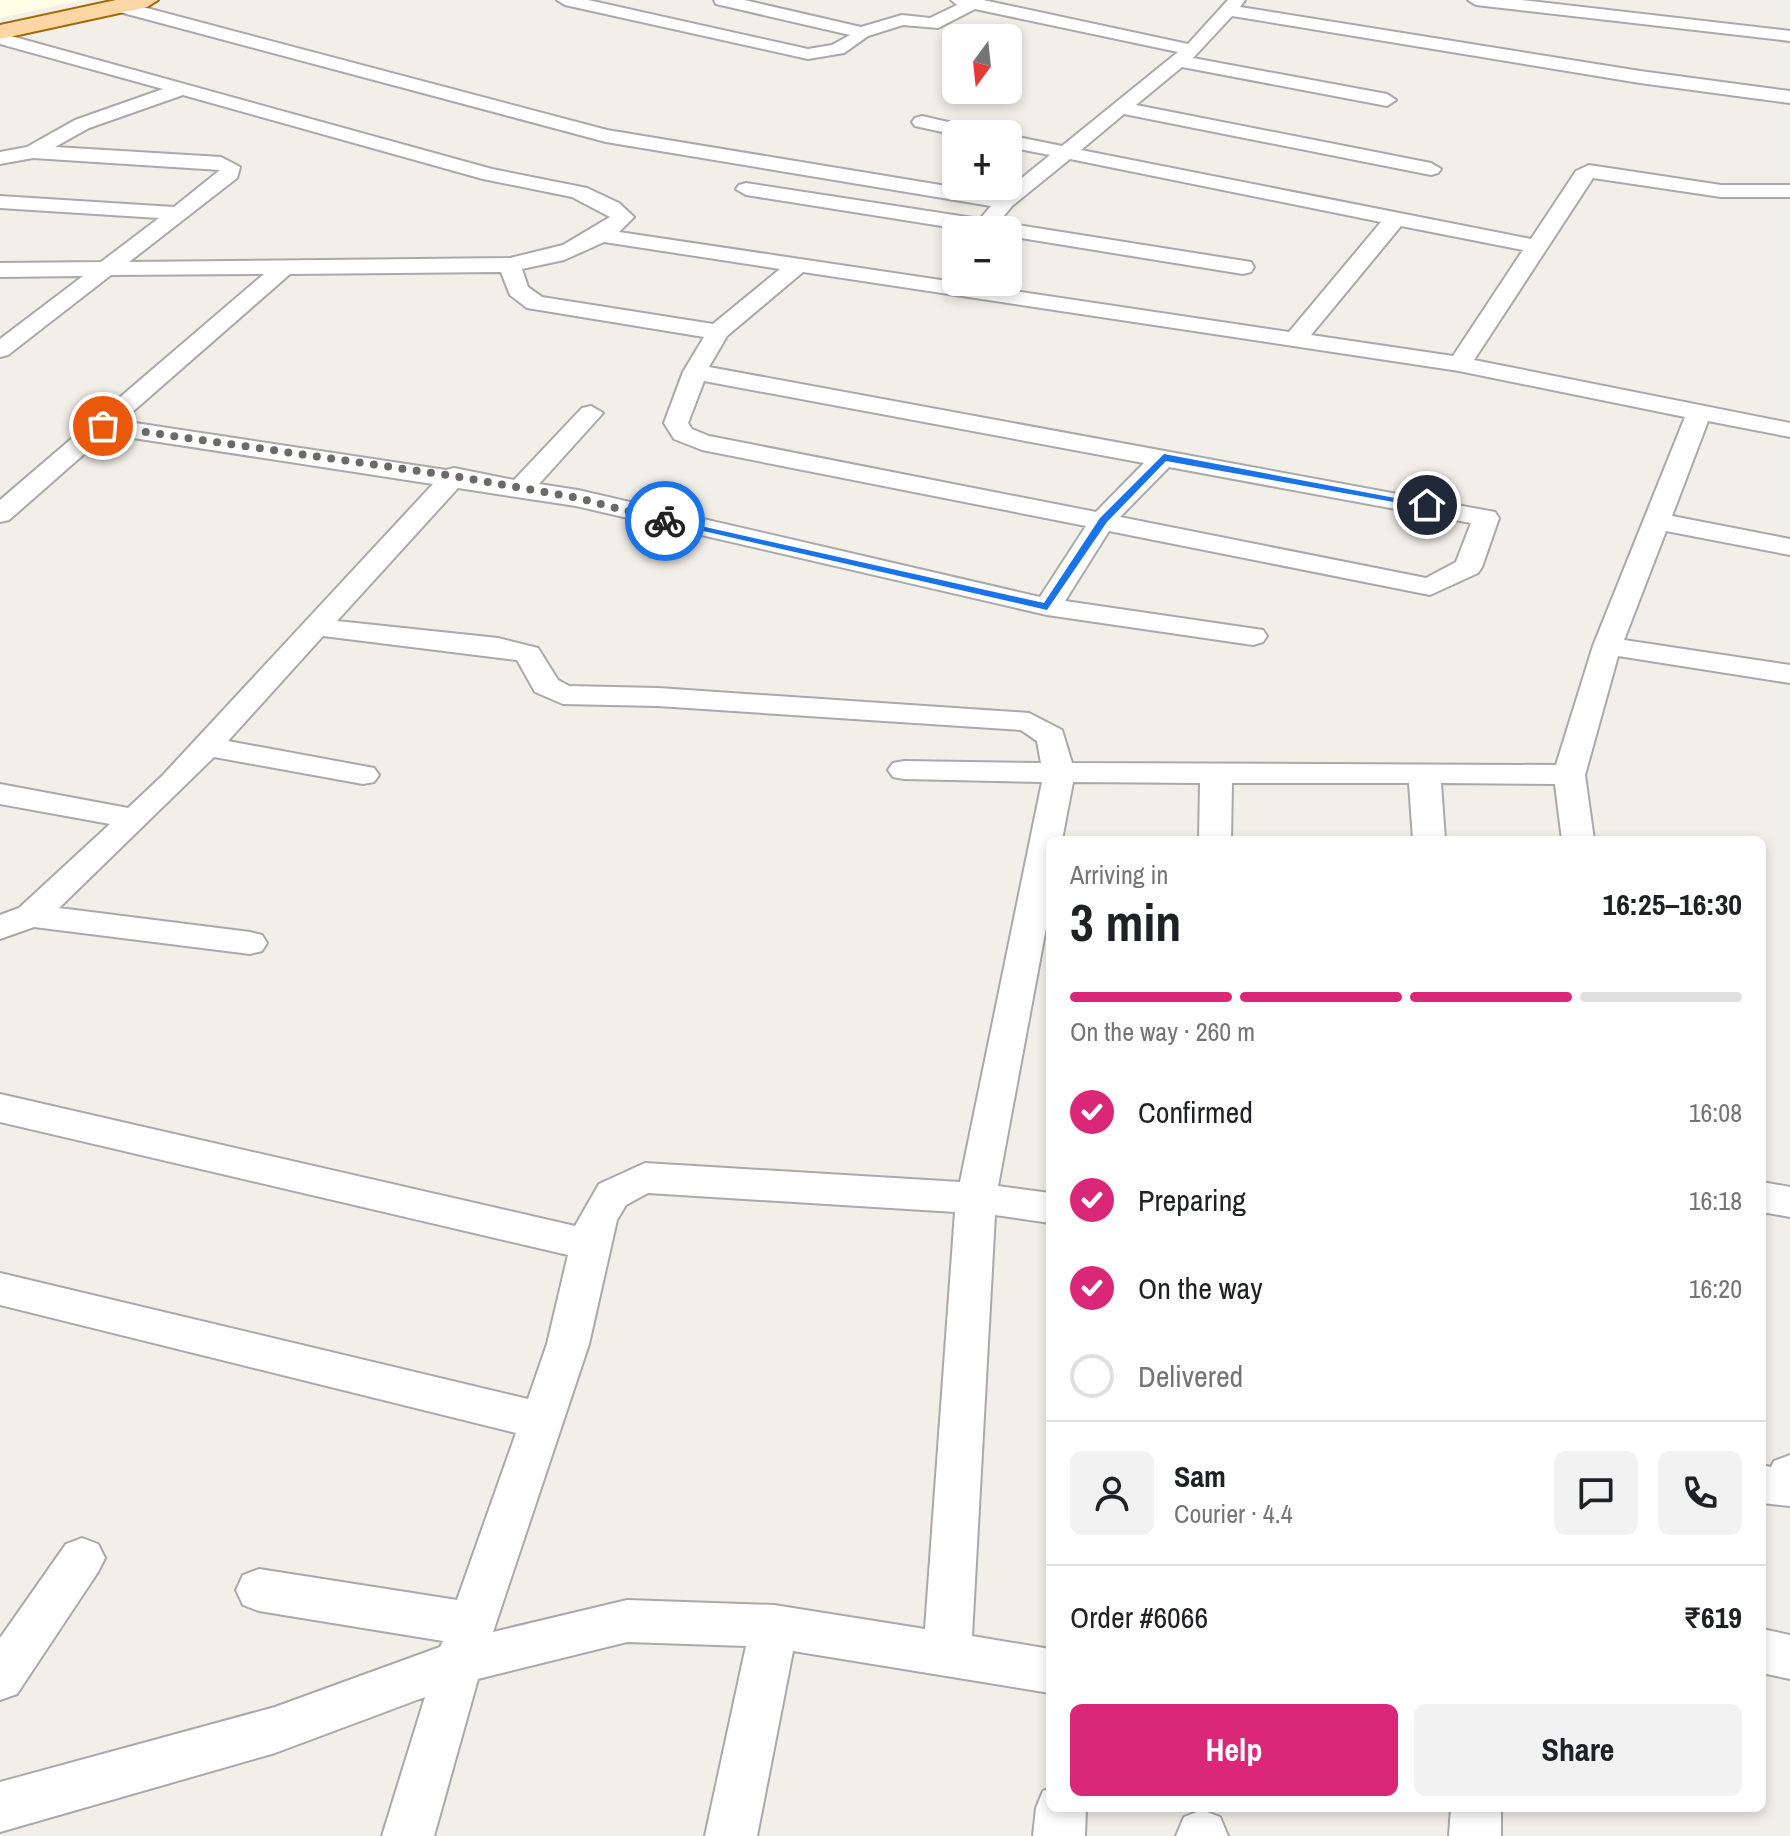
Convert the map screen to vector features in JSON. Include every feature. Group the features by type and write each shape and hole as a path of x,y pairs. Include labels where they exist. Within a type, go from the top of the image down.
{"main road":[{"path":"5,29 118,3 147,0"}],"street":[{"path":"565,0 808,54 828,53 856,40 862,32"},
{"path":"722,0 862,32 902,20 932,24 966,2 1387,100"},
{"path":"1476,0 1790,36"},
{"path":"1632,18 1639,0"},
{"path":"118,3 606,136 1005,202"},
{"path":"993,216 1005,202 1185,55 1232,3 1640,77 1790,97"},
{"path":"0,270 510,265 549,259 604,236 623,217 612,205 182,89 5,29"},
{"path":"33,152 82,124 182,89"},
{"path":"1121,108 1431,169"},
{"path":"922,122 942,126"},
{"path":"1022,144 1535,246"},
{"path":"0,158 33,152 221,163 230,167 230,174 174,213 0,350"},
{"path":"1459,364 1535,246 1583,175 1589,171 1721,191 1787,188"},
{"path":"746,189 942,219"},
{"path":"0,202 174,213"},
{"path":"1295,339 1394,220"},
{"path":"1022,231 1243,267"},
{"path":"604,236 798,265 942,282"},
{"path":"510,265 518,290 535,303 718,332"},
{"path":"695,372 1486,518 1468,567 1430,587 702,442 683,434 676,423 695,372 718,332 798,265"},
{"path":"0,514 285,267"},
{"path":"1022,294 1459,364 1790,430"},
{"path":"1577,836 1569,775 1607,646 1700,411"},
{"path":"521,488 591,413"},
{"path":"103,426 454,476 578,498 648,517 1047,607 1253,636"},
{"path":"1047,607 1103,520 1164,457"},
{"path":"10,919 134,819 206,746 454,476"},
{"path":"1655,521 1790,547"},
{"path":"316,627 498,647 528,654 546,686 563,695 658,697 1029,722 1051,737 1059,774 1047,836"},
{"path":"1607,646 1790,674"},
{"path":"206,746 363,775"},
{"path":"904,770 1059,774 1569,775"},
{"path":"1215,836 1216,772"},
{"path":"1424,773 1429,836"},
{"path":"0,794 134,819"},
{"path":"947,1656 976,1198 1046,840"},
{"path":"10,919 250,943"},
{"path":"0,1108 590,1245"},
{"path":"408,1836 465,1643 568,1344 598,1211 617,1188 645,1178 976,1198 1046,1207"},
{"path":"1766,1198 1790,1202"},
{"path":"0,1289 542,1421"},
{"path":"1766,1485 1785,1489 1790,1474"},
{"path":"0,1678 82,1558"},
{"path":"259,1590 465,1643"},
{"path":"0,1807 275,1730 465,1643 627,1621 774,1626 1046,1670"},
{"path":"731,1836 774,1626"},
{"path":"1766,1652 1790,1657"},
{"path":"1059,1836 1061,1812"},
{"path":"1475,1836 1476,1812"}],"shaded area":[{"path":"0,0 84,0 0,18"}],"way so far":[{"path":"103,426 454,476 578,498 665,521"}],"route":[{"path":"665,521 1047,607 1103,520 1164,457 1427,505"}]}
